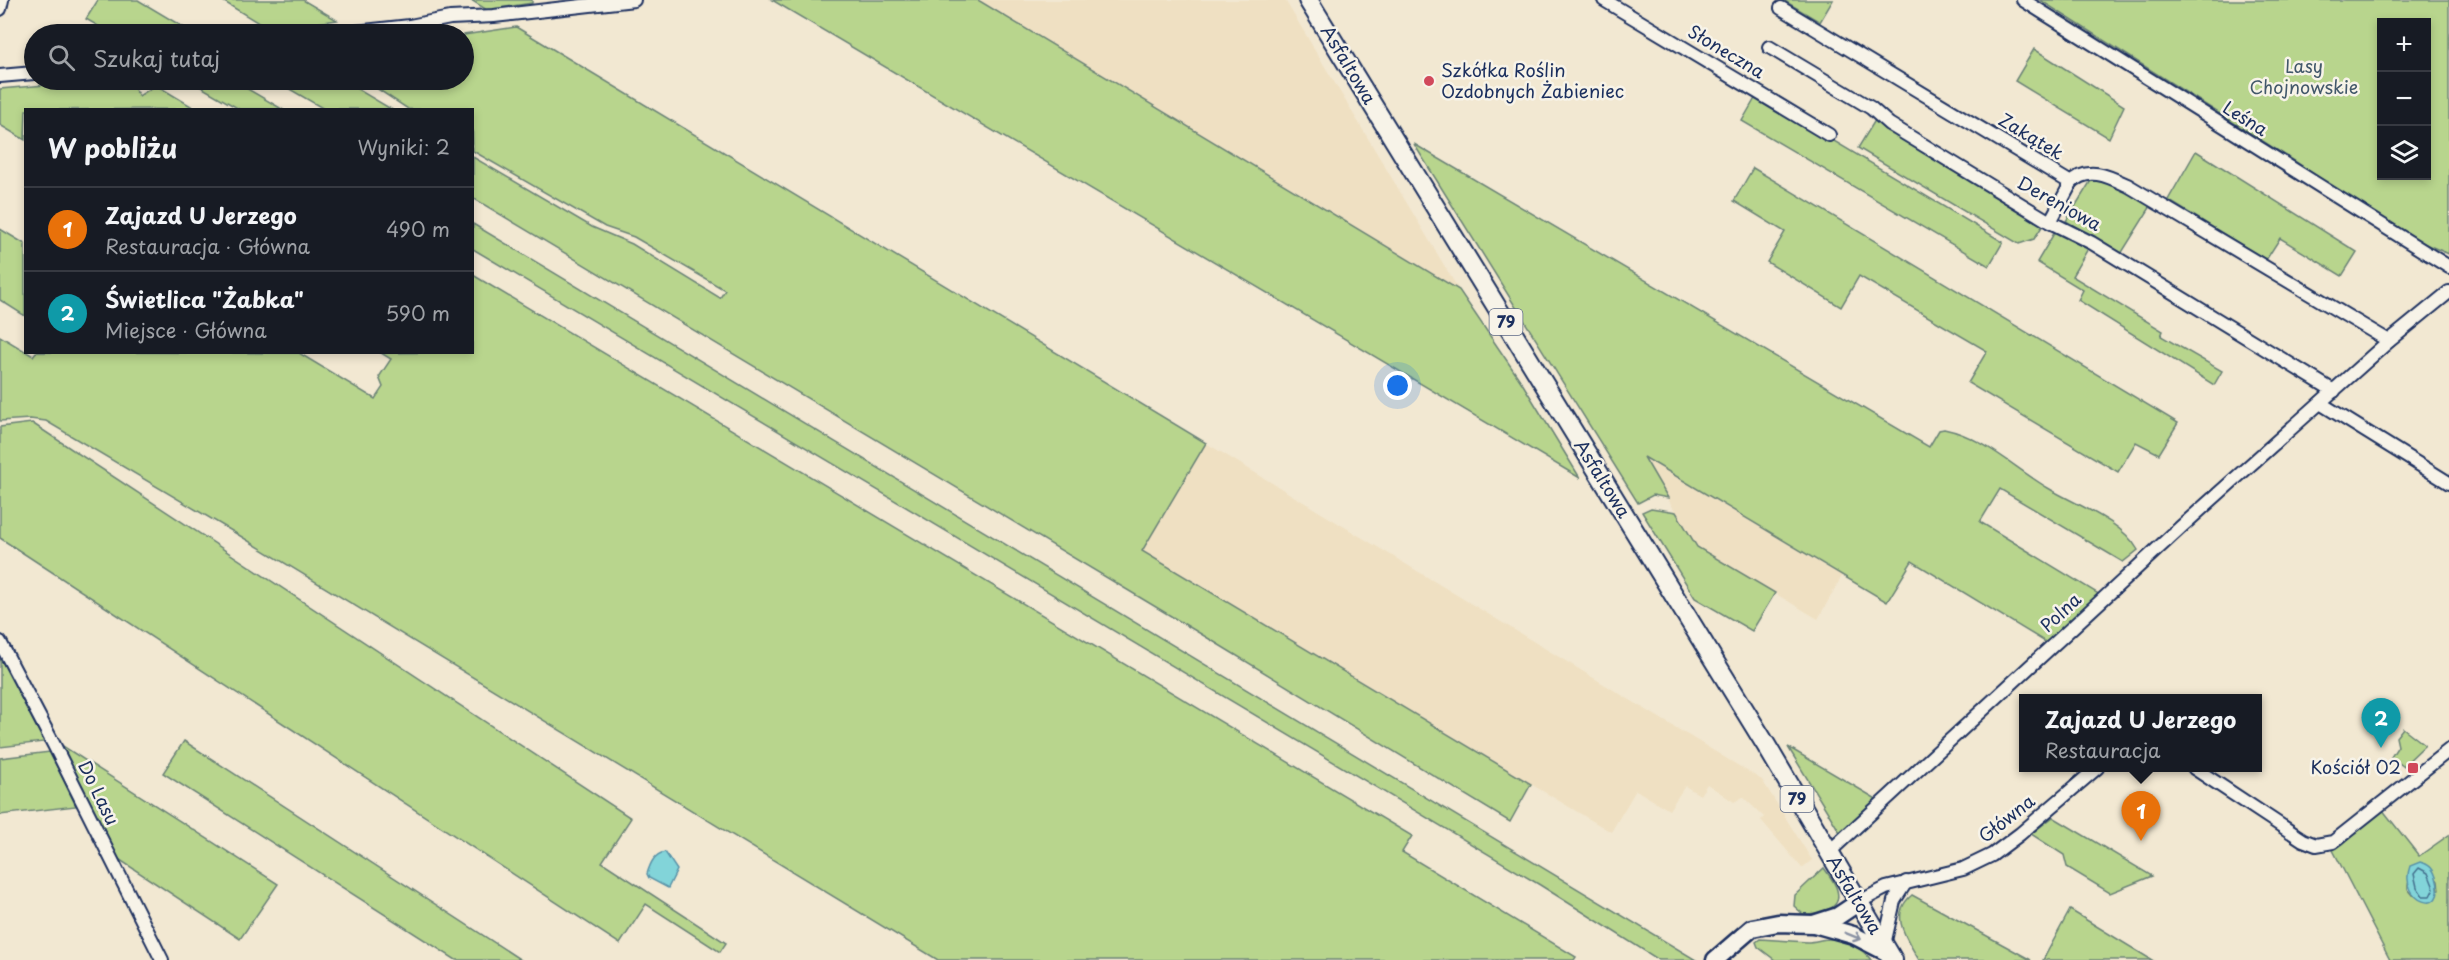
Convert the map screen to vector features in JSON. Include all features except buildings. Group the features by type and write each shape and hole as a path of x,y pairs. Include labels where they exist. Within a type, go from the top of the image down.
{"main road":[{"name":"Asfaltowa","path":"1308,0 1889,953"}],"street":[{"path":"0,9 2,0"},
{"path":"420,24 450,18 494,16 634,0"},
{"name":"Słoneczna","path":"1604,0 1829,135"},
{"name":"Leśna","path":"2023,0 2449,267"},
{"name":"Zakątek","path":"1781,8 2071,183 2076,178 2090,173 2107,176 2129,186 2389,341"},
{"name":"Dereniowa","path":"1769,47 1871,108 1889,124 2050,222 2092,243 2334,391"},
{"path":"0,76 24,74"},
{"path":"2050,222 2071,183"},
{"name":"Polna","path":"1829,852 2181,527 2389,341 2449,292"},
{"path":"2320,403 2449,483"},
{"name":"Do Lasu","path":"0,642 162,960"},
{"path":"2200,772 2303,840 2322,846 2333,842 2449,750"},
{"name":"Główna","path":"1859,902 1886,888 1963,869 1992,855 2092,772"},
{"path":"1813,924 1853,935 1889,953 1894,901 1906,882"},
{"path":"1715,960 1752,928 1771,924 1813,924 1832,919 1859,902"}],"shaded area":[{"path":"978,0 1285,0 1459,290 1048,43"},
{"path":"1206,443 1762,780 1812,860 1802,868 1761,820 1764,817 1743,797 1734,802 1707,784 1700,795 1685,786 1669,810 1636,790 1611,832 1142,551"},
{"path":"1642,456 1842,576 1818,619 1697,547"}],"green space":[{"path":"98,0 138,0 178,24 95,24 86,19"},
{"path":"221,0 303,0 337,20 310,24 260,24"},
{"path":"471,0 532,0 532,3 487,10"},
{"path":"772,0 978,0 1459,290 1522,383 1580,478"},
{"path":"1783,0 1833,0 1820,22"},
{"name":"Lasy Chojnowskie","path":"2040,0 2449,0 2449,254 2404,235 2296,162"},
{"path":"516,27 1206,443 1142,551 1531,784 1510,822 474,199 474,158 592,227 632,244 720,298 725,290 634,237 605,227 474,152 474,108 406,108 379,90 474,90 474,33"},
{"path":"2034,49 2124,106 2109,138 2015,81"},
{"path":"24,87 24,90 135,90 139,96 148,90 164,90 194,108 24,108 24,139 0,125 0,89"},
{"path":"206,90 249,90 280,108 237,108"},
{"path":"291,90 359,90 389,108 322,108"},
{"path":"1757,95 2003,242 1989,266 1742,121"},
{"path":"1877,117 2045,222 2034,239 2019,244 1858,148"},
{"path":"1414,144 1929,447 1939,430 1944,429 1959,433 1986,446 2048,488 2097,514 2121,530 2138,550 2123,562 2000,489 1980,522 2102,596 2047,643 1912,561 1887,602 1644,457 1668,498 1653,495 1638,503"},
{"path":"2196,151 2357,252 2342,276 2280,238 2266,260 2168,200"},
{"path":"1753,168 2178,423 2159,454 2136,442 2118,472 1968,383 1987,351 1859,276 1841,307 1767,262 1785,232 1734,201"},
{"path":"2103,177 2151,206 2121,254 2066,221 2092,179"},
{"path":"474,225 1696,960 1659,960 1540,885 474,250"},
{"path":"0,229 24,243 24,315 0,300"},
{"path":"2056,230 2089,247 2072,276 2163,331 2161,336 2222,371 2214,385 2078,300 2083,290 2037,262"},
{"path":"474,276 1412,836 1402,852 1576,957 1574,960 938,960 242,537 46,421 30,419 0,421 0,336 24,351 24,354 33,356 34,354 301,354 375,399 383,387 379,377 391,359 383,354 474,354"},
{"path":"32,423 631,818 602,862 726,943 720,952 646,904 620,944 0,538 0,427"},
{"path":"1651,508 1676,512 1697,547 1775,593 1752,631 1695,598 1642,512"},
{"path":"0,655 44,742 0,747"},
{"path":"2403,728 2425,745 2403,766 2391,757 2398,746 2396,737"},
{"path":"184,741 521,960 456,960 163,773"},
{"path":"58,743 278,884 240,939 117,858"},
{"path":"1788,747 1878,800 1841,834"},
{"path":"50,752 76,806 0,815 0,758"},
{"path":"2382,809 2419,856 2449,835 2449,960 2390,960 2333,850 2343,844","holes":["2433,875 2438,881 2439,889 2428,899 2413,895 2408,889 2408,884"]},
{"path":"2053,817 2152,876 2110,893 2067,867 2064,855 2031,834"},
{"path":"1824,868 1836,887 1838,897 1836,903 1828,910 1803,914 1794,906 1795,895"},
{"path":"1912,895 2031,960 1919,960 1905,935 1901,919 1901,911"},
{"path":"2070,910 2152,960 2043,960"},
{"path":"1760,939 1807,942 1835,939 1858,948 1871,960 1775,960 1758,947 1756,942"}],"water":[{"path":"665,852 677,870 668,888 649,878 647,874 655,857"},
{"path":"2420,862 2430,867 2436,877 2438,890 2436,898 2430,902 2416,897 2410,889 2408,879 2410,866"}],"place":[{"name":"Szkółka Roślin Ozdobnych Żabieniec","path":"1429,81"},
{"name":"Świetlica \"Żabka\"","path":"2381,748"},
{"name":"Kościół 02","path":"2413,768"},
{"name":"Zajazd U Jerzego","path":"2141,841"}]}
